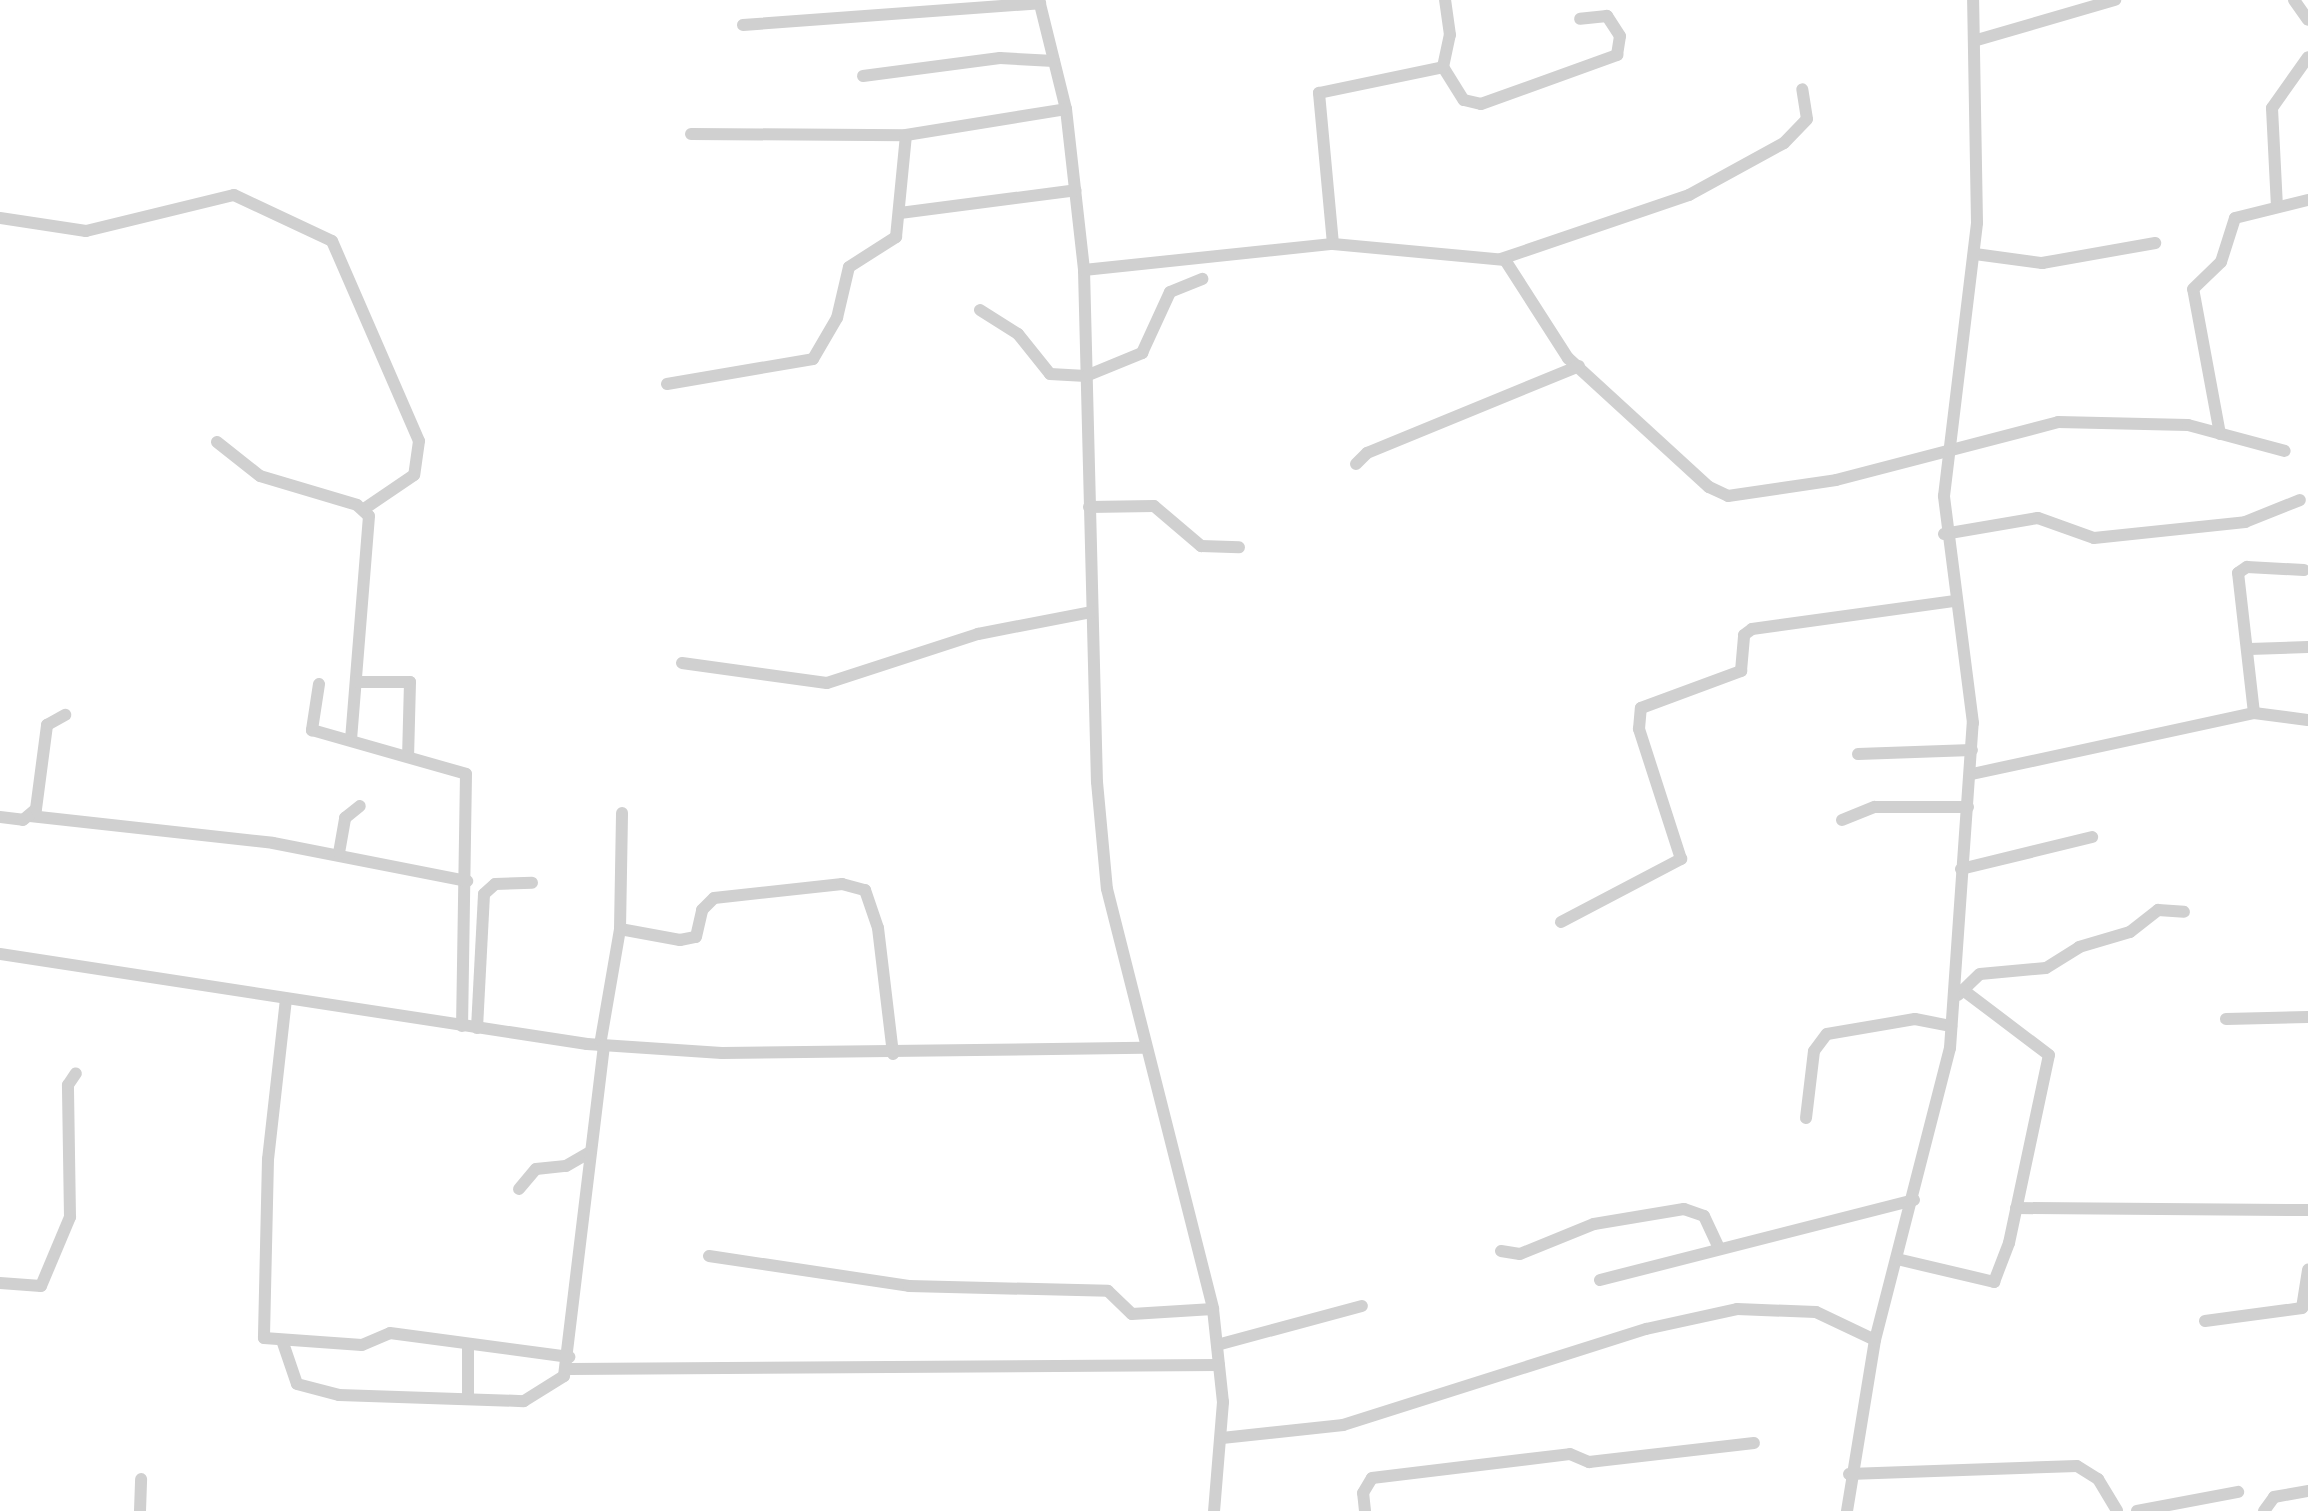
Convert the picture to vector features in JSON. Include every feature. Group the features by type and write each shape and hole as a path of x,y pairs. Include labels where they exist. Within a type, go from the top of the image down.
{"street":[{"path":"1445,0 1450,35 1443,67 1464,100 1481,104 1617,55 1620,36 1607,16 1580,19"},
{"path":"1847,1511 1849,1474 1875,1340 1914,1200 1951,1026 1972,750 1944,534 1950,455 1975,254 1977,40 1973,0"},
{"path":"1977,40 2115,0"},
{"path":"2294,0 2308,20"},
{"path":"743,25 1039,2 1066,109 1084,270 1091,612 1107,889 1143,1048 1213,1309 1222,1438 1214,1511"},
{"path":"2277,207 2272,108 2308,57"},
{"path":"863,76 1000,58 1054,61"},
{"path":"1333,244 1319,93 1443,67"},
{"path":"1084,270 1333,244 1501,259 1689,195 1784,143 1807,119 1802,89"},
{"path":"691,134 906,135 1066,109"},
{"path":"667,384 813,359 837,318 842,279 858,260 889,246 900,213 906,135"},
{"path":"900,213 1076,190"},
{"path":"0,218 93,230 234,195 332,241 419,441 414,475 364,509"},
{"path":"2220,434 2193,289 2221,262 2235,218 2308,200"},
{"path":"1975,254 2042,263 2155,243"},
{"path":"1501,259 1579,366 1709,487 1728,496 1950,455 2058,422 2169,422 2285,451"},
{"path":"980,310 1018,334 1050,374 1086,376 1142,353 1170,292 1202,279"},
{"path":"1356,464 1367,453 1579,366"},
{"path":"217,442 260,476 364,509"},
{"path":"1944,534 2038,518 2094,538 2245,522 2300,500"},
{"path":"1089,507 1154,506 1201,546 1239,547"},
{"path":"351,740 370,534 364,509"},
{"path":"2254,713 2238,573 2247,567 2304,570"},
{"path":"1561,922 1681,859 1639,729 1641,708 1741,671 1744,635 1752,629 1955,601"},
{"path":"682,663 827,683 978,634 1091,612"},
{"path":"2249,649 2308,647"},
{"path":"356,682 410,682 408,756"},
{"path":"319,684 311,729 466,774 467,881 462,1026"},
{"path":"1972,774 2254,713 2308,720"},
{"path":"30,816 44,785 47,725 65,715"},
{"path":"1858,754 1972,750"},
{"path":"1842,820 1890,805 1968,807"},
{"path":"339,853 345,818 360,806"},
{"path":"283,1343 292,1377 305,1387 443,1403 468,1394 529,1400 569,1363 602,1045 620,929 622,813"},
{"path":"0,817 30,816 339,853 467,881"},
{"path":"1961,869 2092,837"},
{"path":"477,1028 484,894 495,884 532,883"},
{"path":"620,929 680,940 696,937 702,910 714,898 842,884 865,890 878,928 893,1054"},
{"path":"1953,1001 1991,970 2046,968 2068,952 2130,932 2158,910 2184,912"},
{"path":"0,954 602,1045 893,1054 1143,1048"},
{"path":"1897,1259 1994,1282 2016,1208 2049,1055 1963,990"},
{"path":"286,999 268,1159 272,1229 262,1331 283,1343 362,1345 390,1333 569,1363 1219,1365"},
{"path":"2226,1019 2308,1017"},
{"path":"1806,1118 1811,1061 1827,1034 1915,1019 1951,1026"},
{"path":"0,1283 41,1286 70,1217 68,1085 76,1073"},
{"path":"519,1189 536,1169 566,1166 590,1152"},
{"path":"1600,1280 1718,1246 1914,1200"},
{"path":"2016,1208 2308,1210"},
{"path":"1501,1251 1520,1254 1594,1224 1684,1209 1704,1216 1718,1246"},
{"path":"709,1256 909,1286 1108,1291 1132,1314 1213,1309"},
{"path":"2205,1321 2302,1308 2308,1269"},
{"path":"1217,1345 1362,1306"},
{"path":"1222,1438 1343,1425 1646,1329 1737,1309 1816,1312 1875,1340"},
{"path":"468,1345 468,1394"},
{"path":"1365,1511 1363,1493 1372,1478 1570,1454 1589,1462 1754,1443"},
{"path":"1849,1474 2077,1466 2098,1479 2117,1511"},
{"path":"140,1511 141,1479"},
{"path":"2264,1511 2274,1497 2308,1491"},
{"path":"2137,1511 2238,1492"}]}
